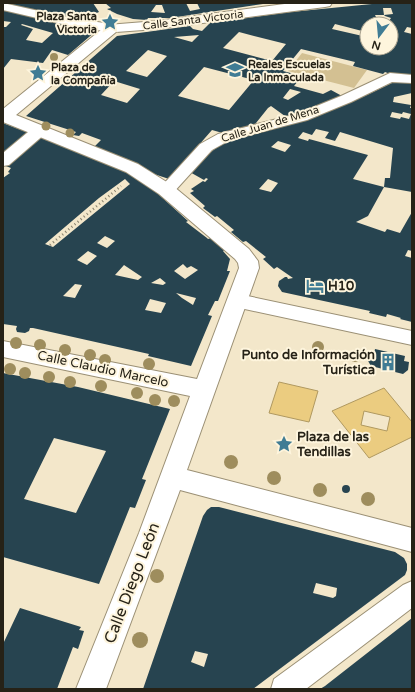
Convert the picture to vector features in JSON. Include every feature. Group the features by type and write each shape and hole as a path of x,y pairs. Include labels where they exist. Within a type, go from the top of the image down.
{"street":[{"name":"Calle Santa Victoria","path":"109,31 325,3"},
{"path":"3,6 109,31"},
{"path":"109,31 4,116 132,168 166,190 242,254 248,261 249,268 238,301 172,477 412,540"},
{"name":"Calle Juan de Mena","path":"166,190 206,147 224,137 302,117 346,99 390,77 412,79"},
{"path":"3,161 40,130"},
{"path":"238,301 412,338"},
{"name":"Calle Claudio Marcelo","path":"3,349 204,390"},
{"name":"Calle Diego León","path":"91,689 172,477"},
{"path":"284,689 412,593"}],"path":[{"path":"50,245 121,186"}],"shaded area":[{"path":"302,53 367,70 354,88 288,71"},
{"path":"279,382 318,391 309,422 269,413"},
{"path":"384,388 412,422 412,437 369,458 332,411","holes":["364,411 390,417 387,431 361,425"]}],"building":[{"path":"3,3 93,3 99,12 77,21"},
{"path":"105,3 186,3 190,11 200,9 197,3 263,4 170,18 148,18 147,20 133,19 107,9 111,8","holes":["156,5 162,5 165,13 151,12"]},
{"path":"382,3 412,3 412,28 407,27 404,32 412,34 412,77 393,75 385,72 383,74 353,66 355,62 301,49 283,71 302,76 294,86 323,94 331,90 342,96 289,119 271,106 252,128 226,134 212,130 169,179 133,167 91,150 101,140 82,133 79,136 73,135 76,132 26,116 117,36 190,26 193,29 202,31 210,23 291,12","holes":["383,8 391,8 393,14 384,15","239,32 286,44 272,61 223,48","199,35 192,42 174,37","148,50 167,56 147,77 126,71","204,67 254,80 229,110 178,96","114,81 140,89 127,103 101,95","290,89 301,92 288,100 283,98"]},
{"path":"3,9 96,31 68,55 52,50 43,63 11,59 3,69 3,27 6,27 11,22 3,21","holes":["22,24 53,33 42,43 26,40 33,29 21,25"]},
{"path":"396,81 412,82 412,93 394,97 393,102 411,105 410,108 412,108 412,192 384,187 368,216 356,222 385,232 387,229 400,233 412,212 412,251 408,250 405,256 412,258 412,322 387,314 386,317 369,313 370,311 282,292 278,286 279,281 285,277 288,279 293,278 277,267 274,269 263,259 266,257 246,241 243,242 231,232 234,230 217,216 215,217 203,208 205,206 190,193 194,191 191,189 208,179 206,178 204,180 188,171 222,143 237,136 317,114 354,101","holes":["392,112 402,114 403,112 411,114 409,119 401,117 400,119 390,117","316,129 329,132 325,138 335,141 340,132 393,148 390,178 385,178 384,187 353,179 368,155 309,139 308,141 298,138 303,132 312,135","278,141 291,145 285,152 271,147","268,179 278,183 271,192 259,189"]},
{"path":"3,123 32,134 3,158"},
{"path":"39,135 134,172 188,221 186,222 208,239 211,238 226,249 223,251 230,259 227,271 230,271 218,301 215,301 208,315 212,316 191,366 148,356 149,354 33,328 30,328 29,331 25,333 17,332 17,326 3,324 3,178 10,173 8,172 11,168 3,165","holes":["125,179 130,184 53,247 45,244 99,198","105,236 115,241 107,248 97,243","88,251 97,256 87,265 77,260","183,264 187,268 191,266 198,270 185,279 174,271","124,265 142,277 138,280 115,275","160,278 166,283 163,285 151,283","75,284 82,285 75,298 63,296","176,293 196,298 193,305","150,299 166,303 161,313 145,310"]},
{"name":"Punto de Información Turística","path":"375,349 405,356 404,361 409,362 408,370 403,374 371,366 368,361 370,353 374,354"},
{"path":"3,373 78,387 170,409 142,479 146,480 135,508 130,507 99,584 3,557","holes":["54,438 106,451 76,513 24,499"]},
{"path":"344,485 348,485 350,489 348,493 344,493 342,491 342,487"},
{"path":"211,507 219,507 395,552 404,558 407,564 407,570 405,575 253,689 143,689 203,516","holes":["316,583 337,588 336,596 333,598 313,593","195,651 208,654 204,667 191,662"]},
{"path":"20,608 81,627 79,630 84,631 78,649 73,647 57,689 3,689 3,644"},
{"path":"412,618 412,689 320,689 325,686"}],"place":[{"name":"Plaza Santa Victoria","path":"110,22"},
{"name":"Reales Escuelas La Inmaculada","path":"235,70"},
{"name":"Plaza de la Compañía","path":"38,73"},
{"name":"H10","path":"315,286"},
{"name":"Punto de Información Turística","path":"388,362"},
{"name":"Plaza de las Tendillas","path":"284,444"}]}
